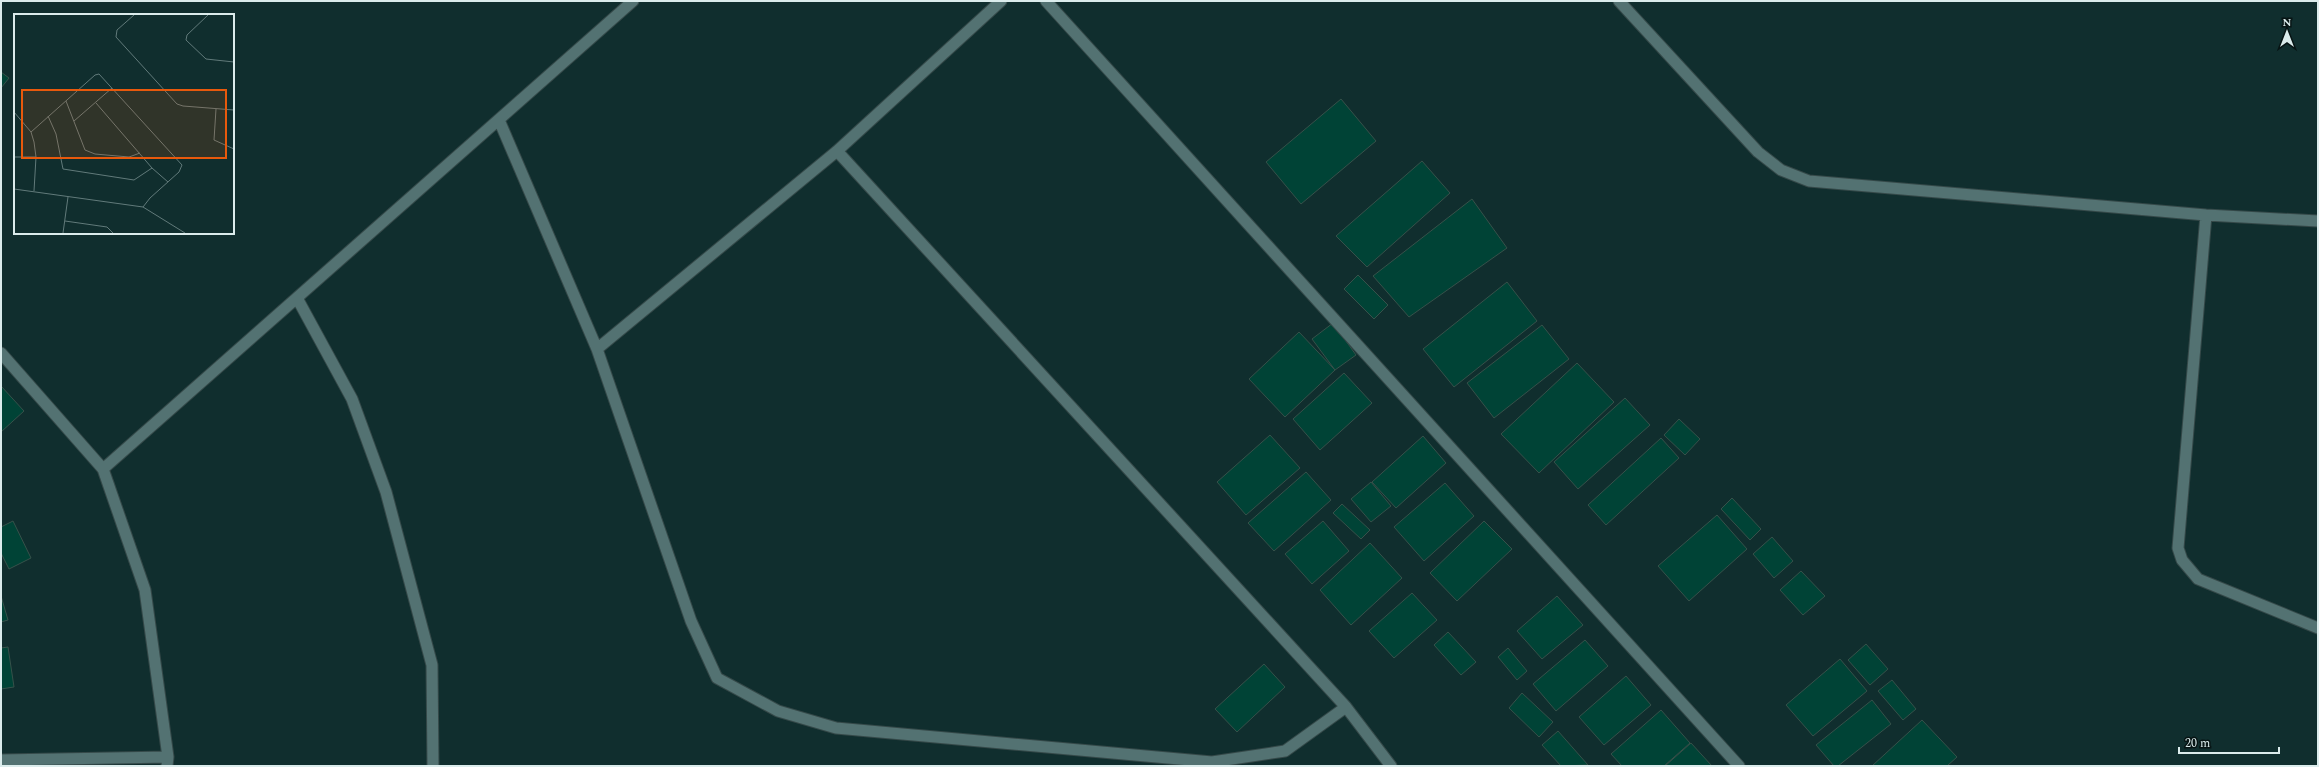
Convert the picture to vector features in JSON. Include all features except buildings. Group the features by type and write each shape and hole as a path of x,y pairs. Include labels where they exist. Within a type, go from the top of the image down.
{"street":[{"path":"103,469 633,1"},
{"path":"597,349 837,151 1001,1"},
{"path":"1046,1 1739,766"},
{"path":"1619,1 1758,152 1781,170 1795,177 1824,184 2206,215 2318,221"},
{"path":"499,120 597,349 691,621 717,678 778,711 836,728 1212,762 1285,751 1346,707"},
{"path":"837,151 1346,707 1391,766"},
{"path":"2206,215 2178,548 2182,560 2198,579 2318,628"},
{"path":"297,298 352,399 386,492 432,665 433,766"},
{"path":"1,353 103,469 145,590 168,761 1,760"}]}
